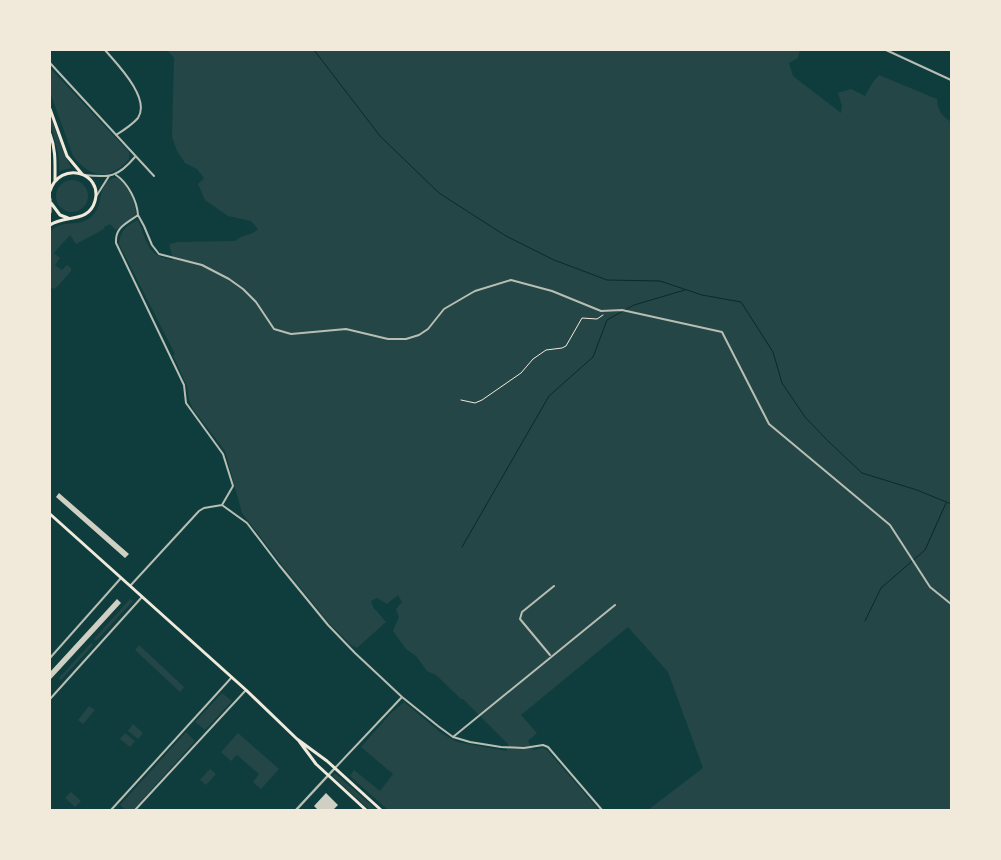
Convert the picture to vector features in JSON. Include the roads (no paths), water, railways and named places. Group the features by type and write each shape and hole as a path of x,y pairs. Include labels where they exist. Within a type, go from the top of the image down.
{"main road":[{"path":"50,109 67,156 94,185 96,197 91,210 80,218 56,221 50,226"},
{"path":"50,134 55,157 55,181"},
{"path":"50,191 55,181 62,175 69,173 82,174"},
{"path":"50,201 60,214 74,219"},
{"path":"50,201 50,212"},
{"path":"50,514 232,677 297,739 335,768 381,810"},
{"path":"297,739 308,756 366,810"}],"street":[{"path":"106,50 131,82 140,98 141,106 139,116 129,127 116,135"},
{"path":"886,50 951,80"},
{"path":"50,63 154,176"},
{"path":"82,174 116,175 136,157"},
{"path":"116,175 128,187 138,215 152,245 159,254 202,266 229,279 256,302 274,329 291,334 346,329 388,339 406,339 419,335 428,329 444,309 475,291 512,280 552,291 601,311 622,310 722,332 769,424 890,526 930,587 951,604"},
{"path":"96,197 110,176"},
{"path":"138,215 118,230 116,236 117,249 184,385 186,403 224,454 233,486 222,505"},
{"path":"130,586 199,511 204,508 222,505 247,523 328,625 369,667 402,697 453,737 501,747 524,748 543,745 548,747 602,810"},
{"path":"50,657 121,578"},
{"path":"551,655 520,619 522,612 554,586"},
{"path":"50,700 142,597"},
{"path":"453,737 615,604"},
{"path":"111,810 232,677"},
{"path":"135,810 246,690"},
{"path":"296,810 402,697"}],"waterway":[{"path":"314,50 380,136 439,193 506,236 554,260 607,280 660,281 702,295 741,302 773,352 782,383 805,417 828,441 862,473 917,490 951,504"},
{"path":"462,547 549,396 593,357 607,320 634,305 685,290"},
{"path":"865,621 881,588 925,550 946,503"}]}
